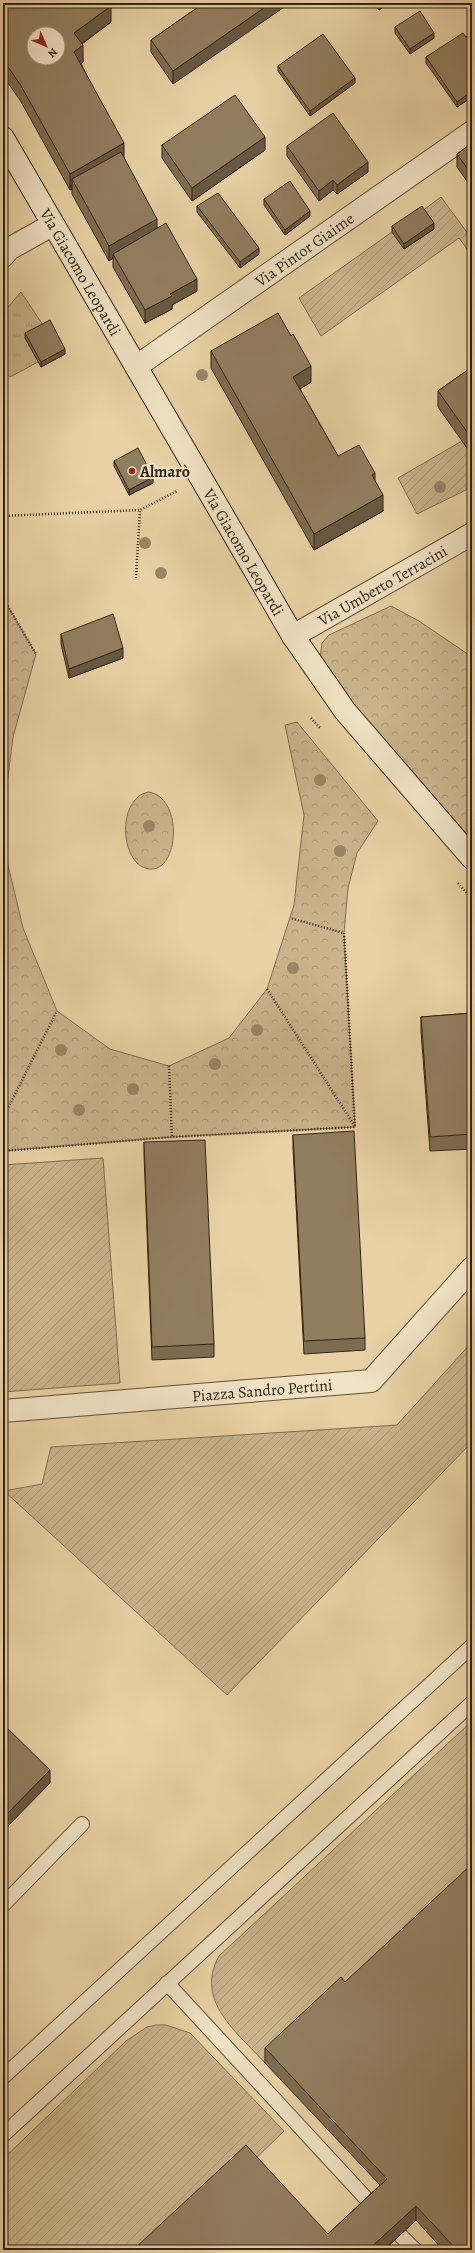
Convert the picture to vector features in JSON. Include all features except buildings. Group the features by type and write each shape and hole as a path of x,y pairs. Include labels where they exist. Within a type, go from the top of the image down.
{"street":[{"name":"Via Pintor Giaime","path":"136,366 472,132"},
{"name":"Via Giacomo Leopardi","path":"3,138 52,225 202,477 293,636 345,711 472,858"},
{"path":"3,256 9,249 52,225"},
{"name":"Via Umberto Terracini","path":"293,636 472,534"},
{"name":"Piazza Sandro Pertini","path":"3,1411 371,1381 472,1268"}],"lane":[{"path":"3,2077 472,1646"},
{"path":"3,2135 472,1703"},
{"path":"3,1905 82,1824"},
{"path":"167,1983 373,2206"},
{"path":"400,2235 415,2250"}],"path":[{"path":"3,516 140,510 202,477"},
{"path":"136,578 140,510"},
{"path":"3,598 36,654"},
{"path":"290,918 344,933 355,1127"},
{"path":"267,989 355,1127"},
{"path":"3,1118 56,1011"},
{"path":"169,1066 172,1137"},
{"path":"3,1151 172,1137 355,1127"}],"green space":[{"path":"441,197 472,239 472,256 459,238 321,336 299,298 392,232 404,249 422,211"},
{"path":"21,292 45,328 38,362 10,377 3,371 3,313"},
{"path":"462,441 472,455 472,487 417,514 398,478"},
{"path":"3,598 36,654 13,737 3,817"},
{"path":"391,606 419,621 472,657 472,845 343,696 320,658 322,643 329,635"},
{"path":"297,722 378,821 357,853 348,888 344,933 355,1127 172,1137 3,1151 3,844 23,928 57,1011 110,1049 169,1066 229,1038 267,989 294,905 304,815 285,725"},
{"path":"148,792 159,796 167,805 172,817 173,831 172,844 168,856 162,865 153,869 142,867 134,859 128,848 126,835 126,821 130,808 137,798"},
{"path":"103,1158 120,1383 3,1392 3,1165"},
{"path":"472,1342 472,1442 227,1695 4,1491 42,1484 51,1447 397,1425"},
{"path":"472,1721 472,1878 341,1992 265,2063 232,2028 222,2015 215,2002 212,1987 213,1972 219,1956"},
{"path":"166,2025 190,2033 284,2131 250,2164 149,2250 3,2250 3,2159 126,2041 147,2027"}],"place":[{"name":"Almarò","path":"132,471"}]}
